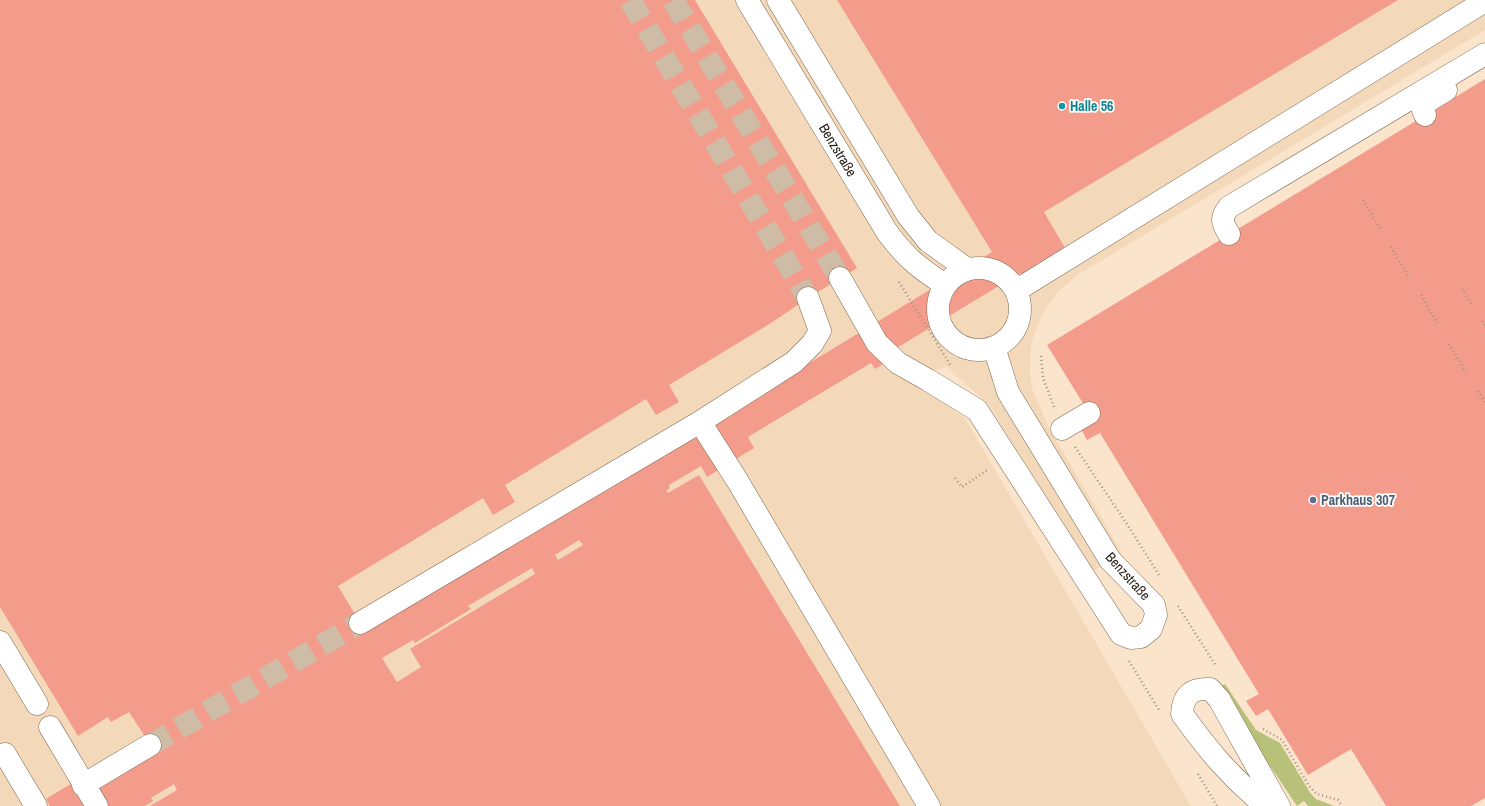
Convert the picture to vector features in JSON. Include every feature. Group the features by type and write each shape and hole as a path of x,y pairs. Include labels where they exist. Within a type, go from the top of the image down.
{"street":[{"name":"Benzstraße","path":"747,0 887,232 900,250 917,266 945,285"},
{"path":"778,0 908,216 928,241 967,269"},
{"path":"1017,290 1485,1"},
{"path":"1229,234 1223,225 1223,215 1229,208 1485,54"},
{"path":"1425,115 1423,110 1428,101 1485,66"},
{"path":"980,267 994,270 1005,277 1017,290 1020,315 1015,328 1007,340 994,347 981,350 968,349 956,344 946,335 940,323 937,310 939,297 945,285 955,275 967,269 980,267"},
{"name":"Benzstraße","path":"840,278 877,343 898,363 977,410 1121,634 1130,638 1141,637 1151,629 1156,615 1154,605 1110,560 1008,392 994,347"},
{"path":"360,623 700,422 794,362 812,344 820,331 808,298"},
{"path":"1062,429 1089,413"},
{"path":"700,422 737,480 929,806"},
{"path":"0,642 37,704"},
{"path":"1266,806 1243,788 1212,754 1182,714 1183,704 1188,695 1198,688 1210,689 1219,699 1279,806"},
{"path":"50,727 97,806"},
{"path":"83,784 150,745"},
{"path":"5,754 36,806"}],"path":[{"path":"1363,200 1381,230"},
{"path":"1391,247 1408,277"},
{"path":"1462,289 1472,304"},
{"path":"1421,295 1438,324"},
{"path":"1482,321 1485,326"},
{"path":"1449,344 1466,372"},
{"path":"1478,391 1485,403"},
{"path":"955,478 962,488 981,475"}],"shaded area":[{"path":"0,0 1485,0 1485,30 1079,274 1061,289 1047,306 1037,326 1031,345 1030,374 1032,388 1048,426 1122,553 1092,572 989,405 947,367 933,371 923,390 964,417 1191,806 0,806"}],"green space":[{"path":"1225,684 1256,730 1280,743 1311,794 1316,799 1334,806 1308,806 1304,801 1297,806 1218,688"}],"building":[{"path":"0,0 695,0 857,268 771,323 669,385 679,402 656,415 646,399 505,485 515,502 493,515 483,498 338,586 364,629 357,612 464,548 475,566 992,252 837,0 1398,0 1044,212 1068,253 1024,280 1020,273 895,349 898,355 875,369 871,363 748,437 754,448 707,477 701,466 669,485 670,488 666,491 668,493 699,475 900,806 150,806 177,790 174,784 151,798 153,801 145,806 50,806 46,799 146,738 129,712 111,722 108,717 78,736 0,607","holes":["579,540 583,545 558,560 555,555","532,568 535,574 410,649 421,667 397,682 382,658 413,640 415,643 471,609 468,606"]},
{"name":"Parkhaus 307","path":"1485,79 1485,798 1471,806 1386,806 1351,749 1308,775 1268,709 1256,716 1246,701 1259,694 1100,433 1087,440 1079,425 1089,413 1047,345"}],"tunnel":[{"path":"630,0 808,298"},
{"path":"673,0 840,278"},
{"path":"150,745 360,623"}],"place":[{"name":"Halle 56","path":"1062,106"},
{"name":"Parkhaus 307","path":"1313,500"}]}
